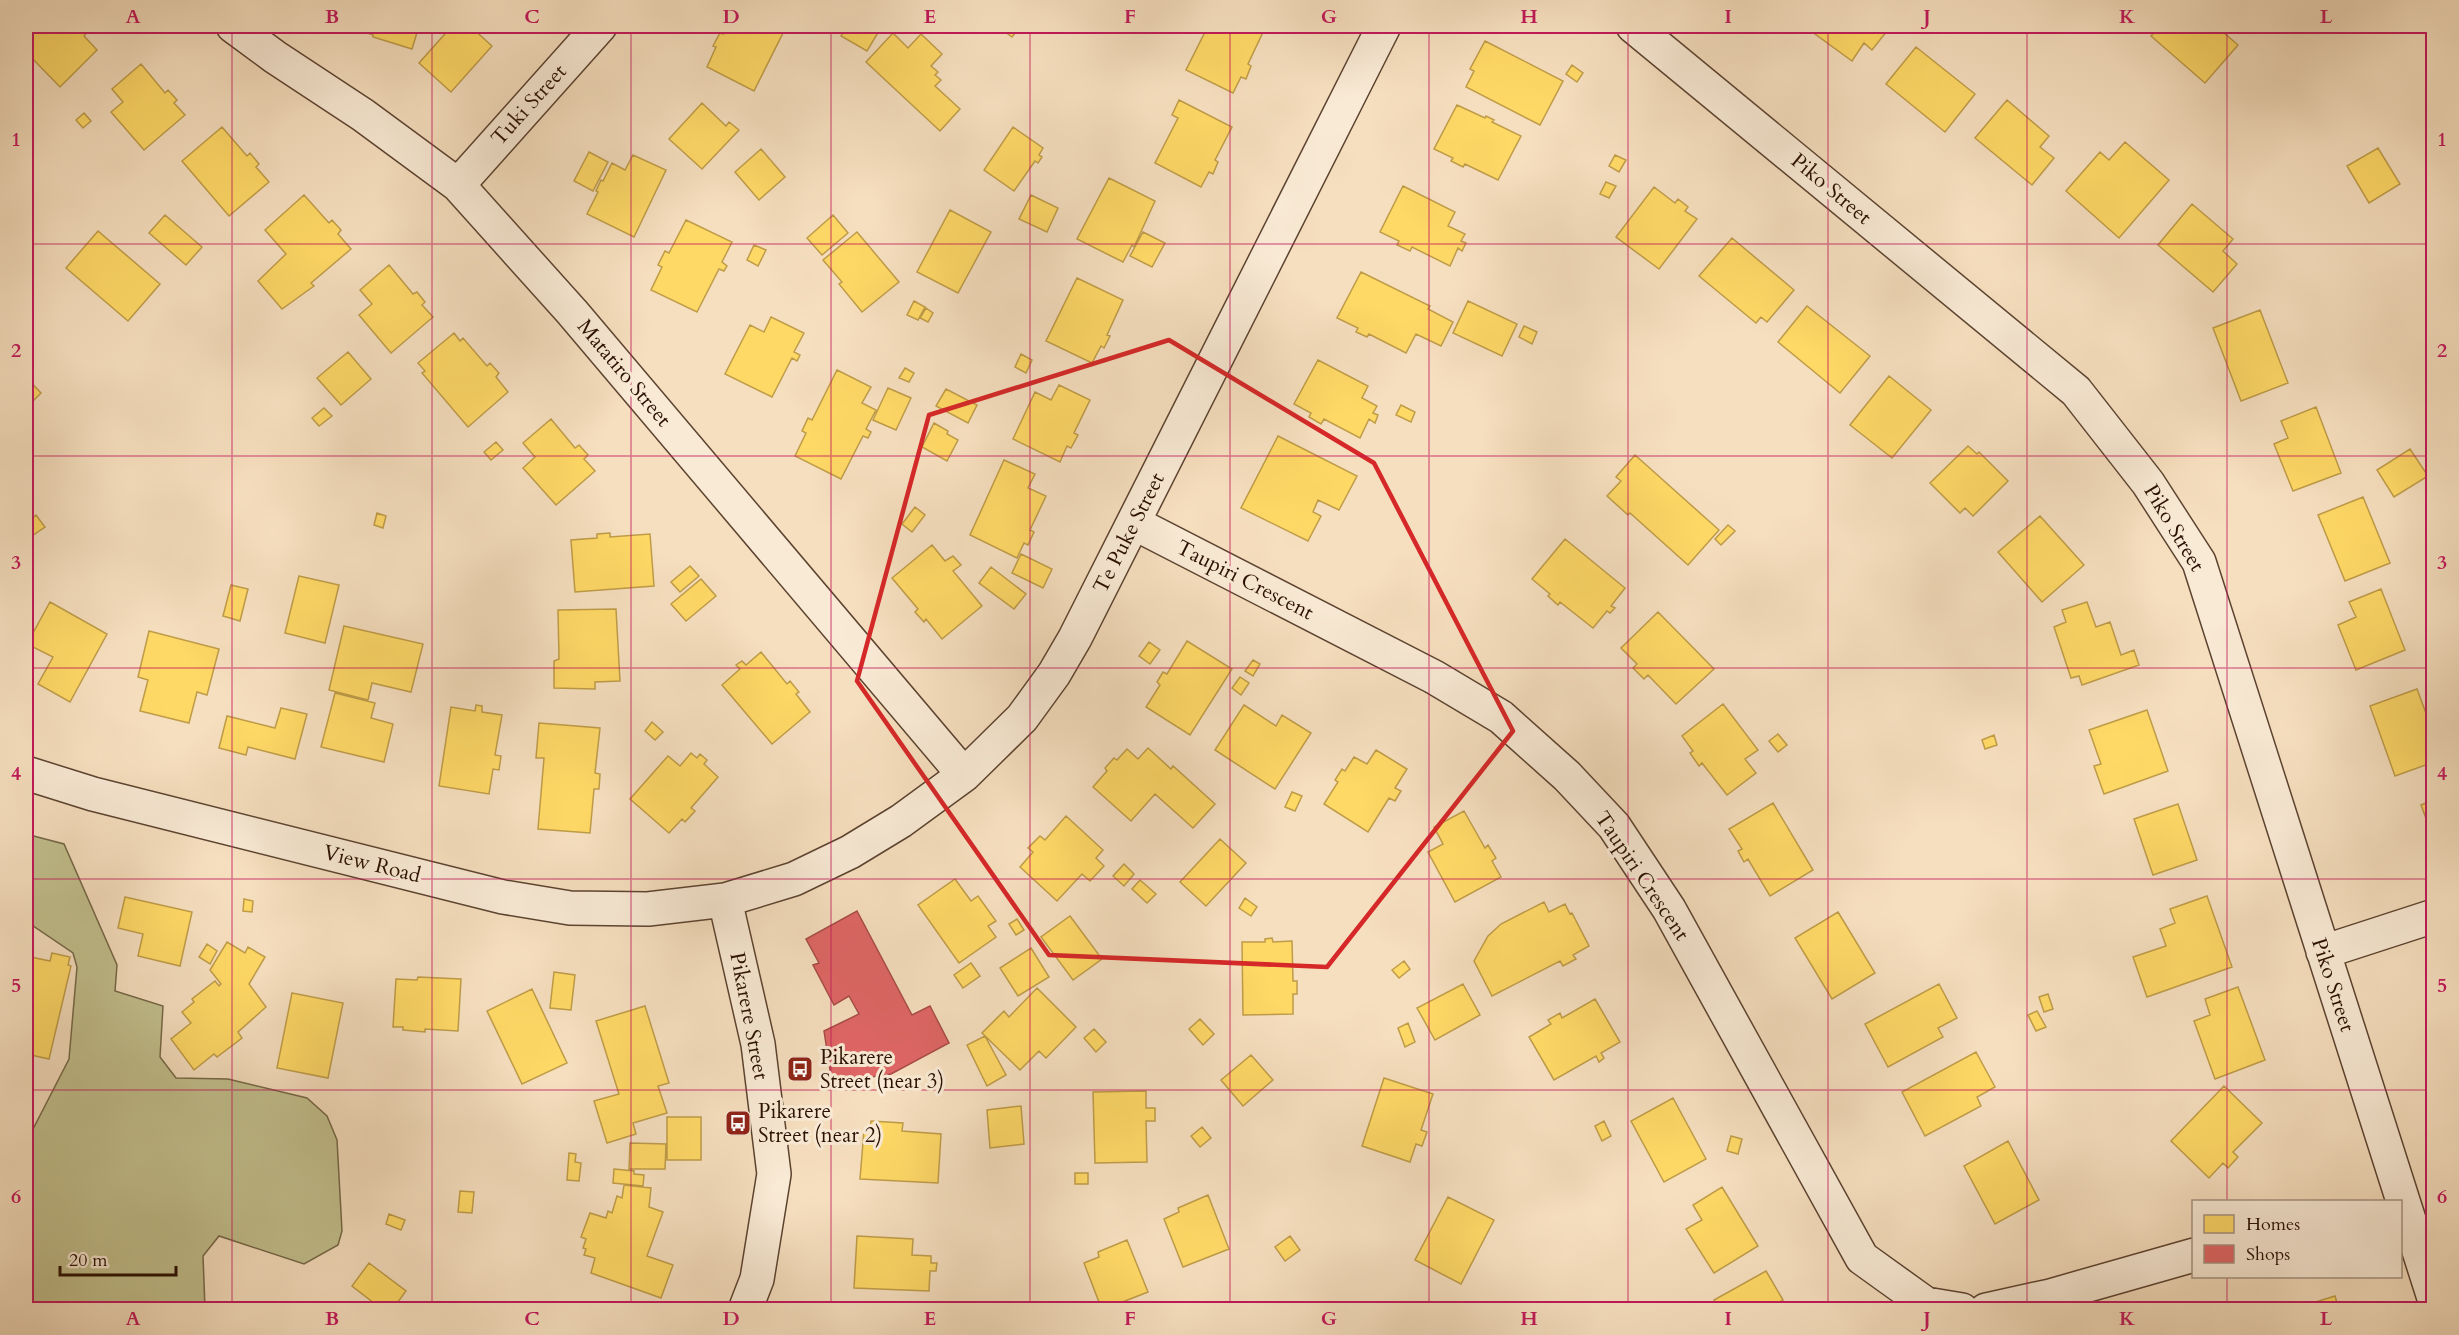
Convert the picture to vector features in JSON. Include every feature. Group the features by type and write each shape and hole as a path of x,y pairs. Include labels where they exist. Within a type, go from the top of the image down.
{"street":[{"name":"Matatiro Street","path":"234,26 275,57 363,115 458,185 572,312 964,775"},
{"name":"Tuki Street","path":"458,185 600,26"},
{"name":"Te Puke Street","path":"725,900 794,879 850,852 901,821 964,775 1022,718 1054,675 1134,524 1384,26"},
{"name":"Piko Street","path":"1633,26 2076,392 2148,483 2199,562 2323,952 2391,1199"},
{"name":"Taupiri Crescent","path":"1134,524 1434,677 1502,717 1567,776 1614,826 1669,909 1862,1258 1926,1304 1962,1310"},
{"name":"View Road","path":"26,773 93,794 503,897 570,908 648,909 725,900"},
{"name":"Pikarere Street","path":"725,900 758,1044 774,1174 757,1279 746,1310"},
{"path":"2323,952 2433,916"},
{"name":"Piko Street","path":"2402,1225 2433,1298"},
{"path":"1986,1310 2050,1296 2192,1256"}],"highlighted area":[{"path":"1169,340 1374,463 1513,731 1327,967 1049,955 857,681 929,415"}],"shaded area":[{"path":"26,834 64,844 117,965 115,991 163,1006 160,1057 176,1078 228,1079 307,1098 327,1116 337,1140 342,1231 338,1245 304,1264 219,1236 203,1256 205,1309 26,1309 26,1137 32,1131 69,1059 77,967 73,953 26,921"}],"building: Homes":[{"path":"26,26 81,26 87,32 84,36 97,50 60,87 26,52"},
{"path":"365,26 419,26 412,49 373,37 367,33"},
{"path":"452,26 470,26 492,46 451,92 419,63"},
{"path":"728,26 779,26 785,29 754,91 707,67 716,47 713,46 720,33 723,34"},
{"path":"847,26 882,26 867,51 841,36"},
{"path":"997,26 1021,26 1012,37"},
{"path":"1208,26 1255,26 1264,30 1248,64 1251,66 1246,79 1241,77 1233,93 1186,70"},
{"path":"1804,26 1891,26 1872,50 1864,43 1852,61"},
{"path":"2160,26 2216,26 2238,45 2205,83 2151,36"},
{"path":"893,33 908,48 921,34 942,54 931,66 938,72 935,75 941,80 935,86 960,109 940,131 866,62"},
{"path":"1485,41 1563,81 1540,125 1466,87 1474,71 1470,69"},
{"path":"1916,47 1975,94 1945,132 1886,84"},
{"path":"141,64 165,93 168,90 177,100 174,103 185,115 144,150 111,112 123,102 112,89"},
{"path":"1572,65 1583,73 1577,82 1566,74"},
{"path":"1179,100 1232,127 1215,160 1218,162 1213,174 1209,172 1201,187 1155,163 1178,118 1172,115"},
{"path":"2007,100 2049,136 2040,147 2054,158 2032,185 1975,138"},
{"path":"702,103 726,126 729,122 739,130 702,169 669,139"},
{"path":"1457,105 1485,118 1486,116 1494,120 1492,122 1521,136 1498,180 1465,164 1463,167 1451,161 1453,158 1434,149"},
{"path":"84,113 91,121 83,128 76,120"},
{"path":"222,127 247,156 250,153 259,164 256,167 269,182 229,216 182,161"},
{"path":"1013,127 1043,148 1039,155 1042,157 1038,163 1035,161 1014,191 984,170"},
{"path":"2125,142 2169,180 2119,238 2066,191 2100,152 2109,160"},
{"path":"2378,148 2400,184 2369,203 2347,166"},
{"path":"761,149 785,177 759,200 735,172"},
{"path":"589,152 608,162 593,191 574,181"},
{"path":"633,155 666,170 634,237 587,214 601,180 603,181 612,163 625,170"},
{"path":"1615,155 1626,160 1619,172 1609,166"},
{"path":"1109,178 1155,201 1134,247 1132,245 1123,262 1077,239"},
{"path":"1606,182 1616,186 1609,198 1600,194"},
{"path":"1403,186 1455,212 1448,226 1465,234 1461,241 1466,243 1462,251 1458,248 1450,266 1412,247 1410,251 1397,245 1399,241 1380,232"},
{"path":"1654,187 1675,203 1678,199 1688,207 1685,211 1697,219 1659,269 1616,237"},
{"path":"304,195 329,223 332,220 341,230 338,234 351,249 311,283 314,286 282,309 258,281 286,254 265,230"},
{"path":"1031,195 1058,208 1047,232 1019,219"},
{"path":"2192,204 2233,239 2223,251 2237,264 2213,292 2158,245"},
{"path":"950,210 991,232 958,293 917,272"},
{"path":"165,215 202,247 186,265 149,233"},
{"path":"833,215 848,233 822,255 807,238"},
{"path":"686,220 732,242 722,262 727,266 724,271 719,269 697,312 651,290 662,267 658,265 665,251 669,253"},
{"path":"98,231 160,284 128,321 66,268"},
{"path":"857,232 899,282 862,312 839,284 842,282 823,260"},
{"path":"1143,232 1165,243 1152,267 1130,256"},
{"path":"1732,238 1794,290 1767,322 1761,317 1756,323 1699,276"},
{"path":"754,245 766,250 758,266 747,260"},
{"path":"389,265 413,294 417,292 425,302 422,305 433,317 391,353 359,315 372,304 360,290"},
{"path":"1361,272 1430,306 1428,309 1453,322 1441,346 1416,334 1406,353 1369,334 1367,337 1356,332 1358,328 1337,318"},
{"path":"1077,278 1123,300 1107,335 1110,336 1104,348 1101,346 1092,363 1046,341"},
{"path":"914,301 925,307 918,320 907,315"},
{"path":"1468,301 1517,324 1502,356 1453,333"},
{"path":"1807,306 1870,356 1840,393 1778,342"},
{"path":"926,308 933,313 928,322 920,318"},
{"path":"2260,310 2288,383 2241,401 2213,328"},
{"path":"771,317 804,333 794,352 800,355 797,361 792,358 772,397 725,374 750,325 764,332"},
{"path":"1524,326 1537,332 1532,344 1519,337"},
{"path":"454,333 460,341 463,338 487,366 490,363 499,373 496,377 508,392 468,427 422,373 425,371 418,363"},
{"path":"348,352 371,379 341,405 317,378"},
{"path":"1021,354 1032,360 1026,373 1015,367"},
{"path":"1318,360 1368,386 1362,398 1377,406 1373,413 1378,415 1375,423 1369,419 1360,438 1324,419 1321,424 1309,417 1311,413 1294,404"},
{"path":"905,368 914,373 909,382 899,378"},
{"path":"837,370 871,387 862,403 876,410 866,429 871,432 868,438 863,436 841,479 795,456 806,433 802,431 808,418 812,420"},
{"path":"1889,376 1931,410 1892,458 1850,425"},
{"path":"26,377 41,393 26,408"},
{"path":"1059,385 1090,400 1074,433 1078,435 1071,448 1067,446 1060,462 1013,439 1035,392 1051,400"},
{"path":"888,388 911,398 896,430 873,420"},
{"path":"946,389 977,405 968,423 936,406"},
{"path":"1401,405 1415,412 1411,422 1396,415"},
{"path":"2316,407 2341,473 2293,491 2274,444 2288,438 2281,421"},
{"path":"324,408 332,416 319,426 312,418"},
{"path":"551,419 575,448 579,445 588,455 584,459 595,471 556,505 523,468 535,457 523,443"},
{"path":"934,423 958,440 947,461 922,447"},
{"path":"1278,436 1357,476 1339,510 1318,500 1313,512 1321,516 1308,541 1241,508"},
{"path":"496,442 503,450 491,460 484,452"},
{"path":"1968,446 1977,454 1979,452 2008,481 1973,516 1965,508 1960,513 1930,483"},
{"path":"2410,449 2428,476 2394,497 2377,470"},
{"path":"1635,455 1719,530 1688,565 1630,513 1628,515 1607,496 1621,481 1616,477"},
{"path":"1004,460 1035,474 1028,488 1046,496 1030,530 1034,532 1028,545 1024,543 1017,558 970,535"},
{"path":"2363,497 2390,563 2345,581 2318,515"},
{"path":"915,507 925,515 912,532 902,524"},
{"path":"377,513 386,516 383,528 374,525"},
{"path":"36,515 45,527 29,538 26,523"},
{"path":"2040,516 2084,565 2042,602 1998,552"},
{"path":"1728,525 1735,531 1721,545 1715,539"},
{"path":"610,533 610,537 650,534 654,586 575,592 571,540 597,538 597,534"},
{"path":"1565,539 1625,588 1611,606 1615,608 1610,613 1607,611 1593,628 1560,602 1558,605 1548,596 1550,594 1532,579"},
{"path":"932,545 945,561 953,556 961,565 953,571 982,606 942,639 926,619 924,622 915,612 918,609 892,578"},
{"path":"1021,554 1052,569 1043,588 1012,573"},
{"path":"690,566 699,576 680,592 671,582"},
{"path":"991,567 1026,594 1014,609 979,583"},
{"path":"299,576 339,585 325,643 285,633"},
{"path":"701,579 716,596 686,621 671,604"},
{"path":"231,585 248,589 240,621 223,616"},
{"path":"2381,589 2405,650 2356,670 2338,625 2356,617 2349,602"},
{"path":"50,602 107,634 70,702 38,684 53,657 27,644"},
{"path":"2087,602 2096,627 2110,622 2121,655 2134,650 2139,665 2082,685 2079,676 2071,678 2054,627 2066,622 2062,610"},
{"path":"616,609 620,681 595,682 595,689 554,688 554,661 559,659 558,610"},
{"path":"1658,612 1714,669 1676,704 1648,675 1644,679 1633,668 1637,664 1621,648"},
{"path":"344,626 423,644 411,692 372,683 368,700 329,690"},
{"path":"149,631 219,649 207,695 197,692 189,723 140,711 148,680 138,677"},
{"path":"1187,641 1232,669 1190,735 1146,707 1160,685 1157,682 1163,672 1167,674"},
{"path":"1149,642 1160,650 1150,664 1139,656"},
{"path":"761,652 787,684 790,681 799,692 796,694 810,712 772,744 722,685 740,669 736,665 742,661 746,665"},
{"path":"1253,660 1260,664 1253,676 1245,671"},
{"path":"1240,677 1249,683 1241,695 1232,688"},
{"path":"2417,689 2434,735 2434,762 2395,776 2370,706"},
{"path":"335,693 375,703 371,718 393,724 384,762 321,747"},
{"path":"1723,704 1758,750 1745,759 1756,773 1727,795 1702,763 1699,766 1690,753 1693,751 1682,736"},
{"path":"476,705 482,706 482,712 502,715 495,755 501,756 499,770 493,769 489,794 439,786 451,707 475,711"},
{"path":"1244,705 1276,726 1282,715 1311,733 1275,789 1215,750"},
{"path":"281,708 307,714 295,759 248,747 246,755 219,748 227,716 275,728"},
{"path":"2147,710 2168,771 2104,794 2094,766 2101,764 2089,730"},
{"path":"652,722 663,732 655,740 645,731"},
{"path":"539,723 600,728 595,773 600,774 599,789 594,789 590,833 538,829 544,758 536,758"},
{"path":"1778,734 1787,745 1778,752 1769,741"},
{"path":"1994,735 1997,745 1985,749 1982,740"},
{"path":"1148,748 1171,769 1173,766 1215,804 1193,828 1155,794 1131,821 1093,787 1107,771 1105,768 1114,758 1117,760 1127,749 1138,759"},
{"path":"1376,750 1407,769 1395,788 1401,791 1395,801 1389,798 1368,832 1324,804 1338,782 1335,780 1342,769 1345,771 1354,757 1367,764"},
{"path":"691,753 697,758 700,754 707,760 704,764 718,777 691,808 695,811 685,822 682,819 669,833 630,799 668,756 680,766"},
{"path":"1292,792 1302,796 1295,811 1285,807"},
{"path":"2434,800 2434,840 2421,805"},
{"path":"1773,803 1813,870 1770,896 1748,859 1744,862 1738,851 1742,849 1729,829"},
{"path":"2178,804 2197,860 2153,875 2134,819"},
{"path":"1464,811 1485,848 1488,845 1496,858 1492,861 1501,877 1455,902 1428,852 1443,844 1434,827"},
{"path":"1066,816 1103,850 1096,858 1104,866 1090,881 1082,874 1057,901 1020,867 1033,852 1028,848 1040,836 1045,840"},
{"path":"1220,839 1246,863 1206,906 1180,882"},
{"path":"1124,864 1134,874 1124,886 1113,876"},
{"path":"955,879 971,901 978,896 996,921 988,926 996,937 959,963 918,905"},
{"path":"1140,880 1156,894 1147,903 1132,889"},
{"path":"2207,896 2232,967 2147,997 2133,957 2166,946 2160,929 2175,923 2170,909"},
{"path":"125,897 192,912 180,966 138,956 143,934 118,928"},
{"path":"1245,898 1257,907 1251,916 1239,908"},
{"path":"244,899 253,901 252,912 243,911"},
{"path":"1544,902 1549,912 1565,904 1589,946 1573,955 1576,959 1563,966 1560,961 1492,996 1474,961 1488,936 1501,924"},
{"path":"1838,912 1875,973 1832,999 1795,938"},
{"path":"1070,916 1102,959 1073,980 1041,937"},
{"path":"1017,919 1024,930 1016,935 1009,924"},
{"path":"1272,938 1273,942 1292,941 1293,981 1297,981 1297,994 1293,994 1293,1014 1243,1015 1242,942 1265,942 1265,939"},
{"path":"227,942 245,953 248,947 265,957 249,984 266,1007 238,1032 242,1038 217,1057 214,1054 194,1070 171,1039 191,1023 182,1012 194,1002 192,999 215,981 219,986 221,984 210,970"},
{"path":"207,944 217,951 210,964 199,957"},
{"path":"1031,948 1049,977 1018,996 1000,968"},
{"path":"52,953 70,957 68,965 71,966 49,1059 26,1054 26,956 50,961"},
{"path":"1404,961 1410,969 1399,978 1392,970"},
{"path":"971,963 980,976 963,988 954,975"},
{"path":"554,972 575,975 571,1010 550,1008"},
{"path":"418,977 461,979 458,1031 425,1029 425,1032 393,1027 396,979 417,980"},
{"path":"1463,984 1480,1015 1435,1040 1417,1008"},
{"path":"1939,984 1957,1018 1938,1028 1943,1037 1888,1067 1865,1024"},
{"path":"2238,987 2265,1060 2215,1079 2194,1021 2210,1015 2205,999"},
{"path":"1037,988 1076,1027 1046,1058 1039,1051 1020,1070 982,1033 1004,1011 1009,1017"},
{"path":"532,989 567,1063 522,1084 487,1011"},
{"path":"292,993 343,1003 328,1078 277,1068"},
{"path":"2048,994 2053,1009 2044,1012 2039,997"},
{"path":"1595,999 1620,1042 1601,1053 1604,1058 1599,1062 1596,1056 1554,1080 1529,1037 1551,1024 1548,1020 1560,1013 1562,1018"},
{"path":"645,1006 669,1083 658,1086 667,1113 633,1123 636,1134 607,1143 594,1101 619,1094 596,1021"},
{"path":"2037,1011 2046,1027 2036,1031 2028,1015"},
{"path":"1200,1019 1214,1034 1203,1045 1189,1029"},
{"path":"1408,1023 1415,1042 1405,1047 1398,1028"},
{"path":"1094,1029 1106,1042 1096,1052 1084,1038"},
{"path":"985,1036 1006,1075 987,1086 967,1045"},
{"path":"1976,1052 1995,1087 1977,1097 1981,1106 1925,1136 1902,1092"},
{"path":"1251,1055 1273,1080 1243,1106 1221,1080"},
{"path":"1384,1078 1433,1094 1421,1130 1427,1132 1422,1146 1416,1144 1410,1162 1362,1146"},
{"path":"2224,1086 2262,1123 2233,1152 2238,1157 2228,1168 2223,1163 2209,1178 2171,1141"},
{"path":"1146,1091 1146,1108 1155,1108 1155,1121 1146,1121 1147,1162 1095,1163 1093,1092"},
{"path":"1673,1098 1706,1159 1664,1182 1631,1121"},
{"path":"1021,1106 1024,1144 990,1148 987,1110"},
{"path":"667,1117 701,1117 701,1160 667,1160"},
{"path":"871,1121 903,1123 902,1131 941,1134 938,1183 860,1179 864,1130 870,1130"},
{"path":"1604,1121 1611,1136 1602,1141 1595,1126"},
{"path":"1202,1127 1211,1138 1200,1147 1191,1136"},
{"path":"1731,1136 1742,1139 1738,1154 1727,1151"},
{"path":"2008,1141 2039,1200 1995,1224 1964,1166"},
{"path":"630,1143 666,1144 665,1169 629,1169"},
{"path":"569,1153 576,1154 575,1162 581,1163 579,1181 567,1180"},
{"path":"614,1169 634,1171 634,1174 644,1175 643,1186 613,1183"},
{"path":"1075,1173 1088,1173 1088,1184 1075,1184"},
{"path":"624,1185 651,1188 649,1207 663,1212 647,1256 673,1265 661,1298 591,1273 595,1258 584,1255 586,1249 583,1248 586,1239 581,1237 590,1213 606,1218 608,1211 612,1213 617,1196 622,1198"},
{"path":"1722,1187 1758,1246 1714,1273 1686,1229 1702,1220 1693,1205"},
{"path":"460,1191 474,1192 472,1213 458,1212"},
{"path":"1208,1195 1229,1249 1183,1267 1164,1219 1179,1212 1178,1208"},
{"path":"1448,1197 1494,1220 1461,1284 1415,1260"},
{"path":"389,1214 405,1220 401,1230 386,1224"},
{"path":"857,1236 913,1239 912,1255 931,1256 931,1263 937,1263 936,1271 930,1271 929,1291 854,1288"},
{"path":"1290,1236 1300,1250 1285,1261 1275,1247"},
{"path":"1127,1240 1148,1292 1102,1310 1084,1263 1099,1257 1098,1252"},
{"path":"369,1263 406,1291 392,1310 383,1310 352,1286"},
{"path":"1766,1271 1783,1300 1770,1308 1771,1310 1720,1310 1714,1300"},
{"path":"2335,1296 2339,1310 2290,1310"}],"building: Shops":[{"path":"857,911 912,1015 930,1006 949,1043 891,1074 832,1083 824,1031 859,1014 849,996 834,1005 813,965 819,963 806,939"}],"place":[{"name":"Pikarere Street (near 3)","path":"800,1069"},
{"name":"Pikarere Street (near 2)","path":"738,1123"}]}
